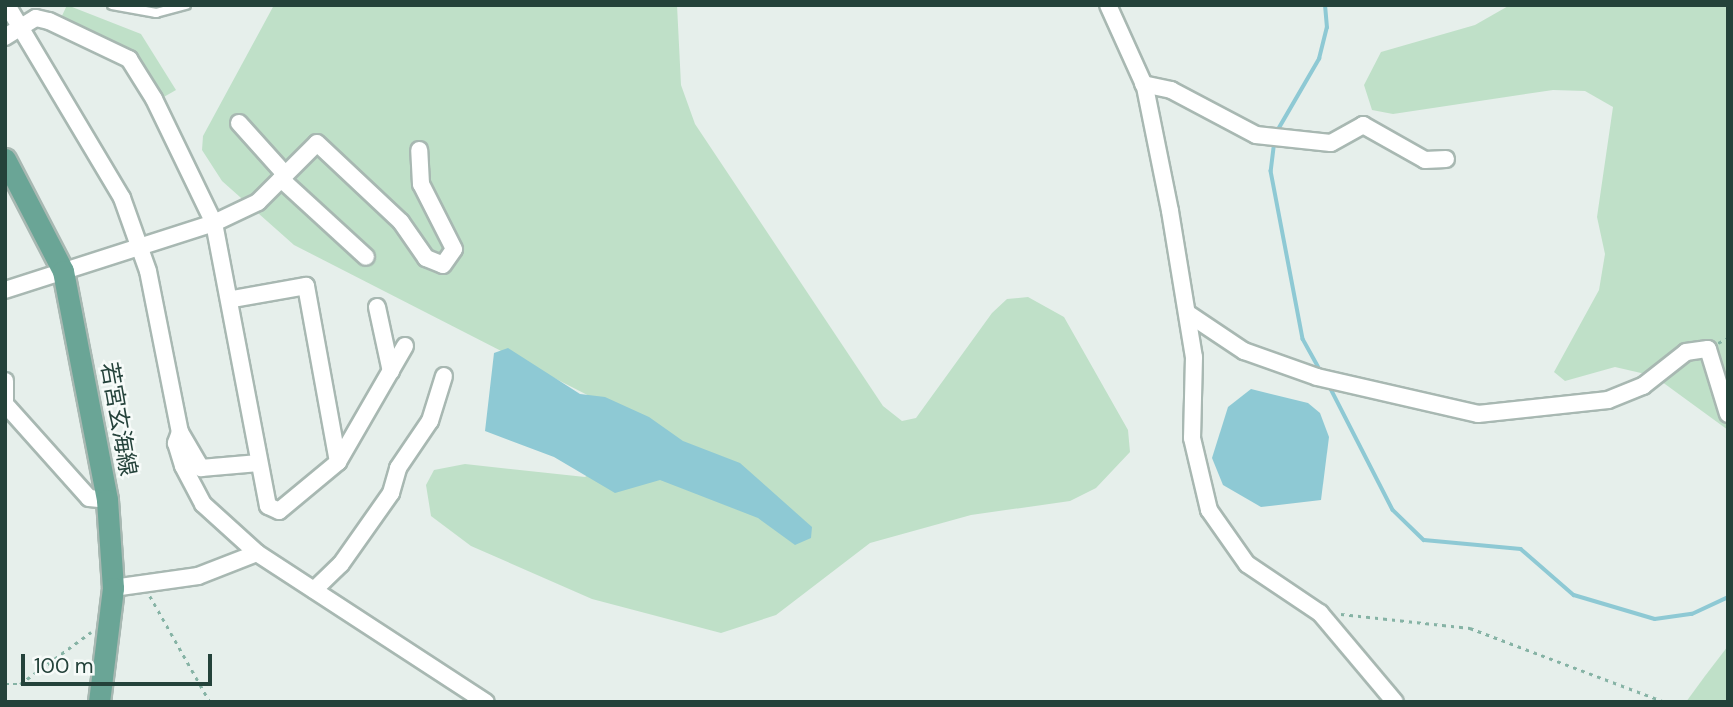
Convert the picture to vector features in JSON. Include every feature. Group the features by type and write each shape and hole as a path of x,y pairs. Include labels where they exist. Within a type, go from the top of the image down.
{"main road":[{"name":"若宮玄海線","path":"5,159 63,271 107,500 113,588 99,702"}],"street":[{"path":"7,5 105,166 141,246 180,432 201,468 259,464"},
{"path":"1108,5 1143,84 1194,358 1192,438 1209,510 1247,564 1320,613 1395,702"},
{"path":"5,37 36,18 49,21 129,60 186,154 214,223 232,299 268,506 279,511 338,461 405,346"},
{"path":"1143,84 1171,90 1256,135 1331,143 1363,125 1425,160 1446,159"},
{"path":"239,124 283,177 366,257"},
{"path":"5,290 214,223 258,202 317,143 401,222 426,258 443,265 454,249 421,184 418,150"},
{"path":"232,299 306,286 338,461"},
{"path":"377,307 391,372"},
{"path":"1187,313 1244,351 1317,377 1478,414 1608,400 1643,386 1686,352 1708,349 1728,414"},
{"path":"314,590 341,565 391,493 398,468 430,421 444,376"},
{"path":"5,381 5,404 89,498 107,500"},
{"path":"180,432 176,443 183,466 203,504 257,553 486,702"},
{"path":"113,588 145,587 198,576 257,553"}],"lane":[{"path":"112,5 156,13 186,5"}],"path":[{"path":"145,587 210,702"},
{"path":"1320,613 1470,628 1665,702"},
{"path":"5,684 20,684 111,619"}],"green space":[{"path":"67,5 141,34 176,90 162,98 134,53 61,18"},
{"path":"274,5 677,5 681,85 695,124 883,406 902,421 916,418 992,313 1007,299 1028,297 1064,317 1128,430 1130,452 1096,488 1070,501 971,515 870,543 776,615 721,633 592,599 471,546 431,516 426,485 434,470 465,464 585,477 592,472 609,406 294,245 222,181 202,150 203,136"},
{"path":"1510,5 1728,5 1728,430 1654,376 1615,367 1565,381 1554,372 1599,290 1605,254 1597,217 1613,107 1585,91 1553,90 1393,114 1372,110 1364,85 1381,52 1475,25"},
{"path":"1728,646 1728,702 1686,702 1705,676"}],"water":[{"path":"508,348 580,394 605,397 649,417 683,441 740,463 812,527 811,538 795,545 758,518 660,480 615,493 554,457 485,431 494,353"},
{"path":"1251,389 1308,403 1320,413 1329,437 1321,500 1261,507 1223,485 1212,458 1228,407"}],"waterway":[{"path":"1276,133 1319,59 1327,28 1325,5"},
{"path":"1275,140 1271,171 1303,339 1321,372"},
{"path":"1329,385 1393,510 1424,540 1521,549 1574,595 1655,619 1692,614 1728,597"}]}
